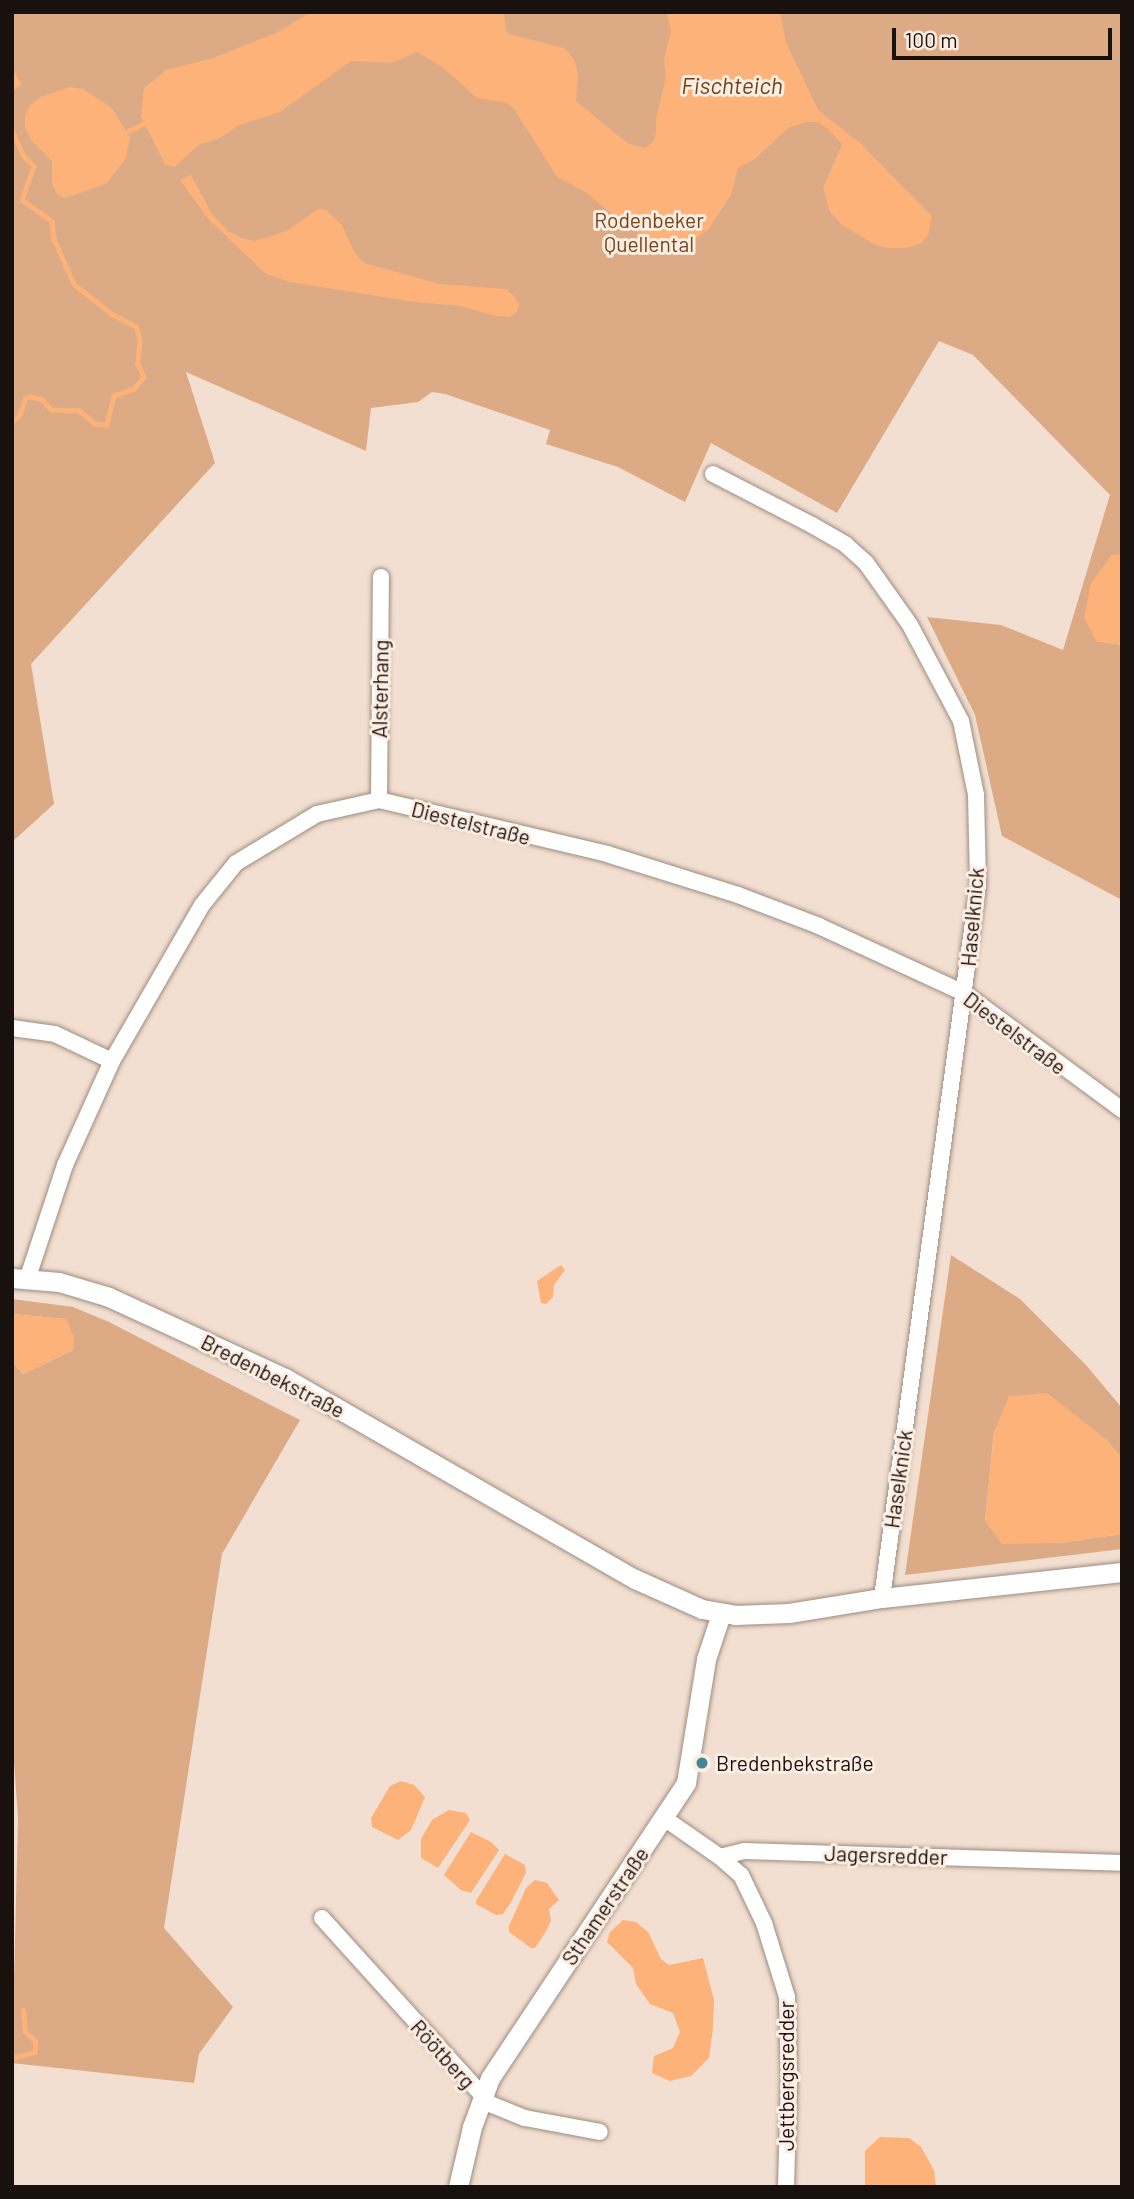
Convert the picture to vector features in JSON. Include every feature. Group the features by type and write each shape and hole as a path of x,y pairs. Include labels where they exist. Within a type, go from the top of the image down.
{"street":[{"name":"Haselknick","path":"713,474 812,525 846,545 866,563 910,625 961,722 976,795 978,885 882,1598"},
{"name":"Alsterhang","path":"379,800 381,577"},
{"name":"Diestelstraße","path":"20,1278 65,1165 112,1061 202,905 236,863 317,814 379,800 607,854 738,895 820,926 964,993 1122,1110"},
{"path":"12,1028 55,1034 112,1061"},
{"name":"Bredenbekstraße","path":"20,1278 59,1282 109,1297 285,1378 635,1579 689,1605 721,1614 789,1613 882,1598 1122,1572"},
{"name":"Sthamerstraße","path":"458,2187 482,2097 499,2062 664,1818 688,1775 706,1659 721,1614"},
{"path":"664,1818 720,1857"},
{"name":"Jagersredder","path":"720,1857 744,1851 1122,1863"},
{"name":"Jettbergsredder","path":"720,1857 741,1875 764,1923 787,1997 789,2080 786,2187"},
{"name":"Röötberg","path":"323,1918 482,2097 498,2109 525,2118 600,2132"}],"green space":[{"name":"Rodenbeker Quellental","path":"12,12 1122,12 1122,554 1111,556 1096,641 1122,645 1122,900 1002,836 975,715 927,617 1001,625 1063,650 1110,495 973,355 939,341 837,513 711,443 685,502 618,467 546,444 550,430 445,394 432,392 418,402 371,408 366,451 186,372 215,463 31,664 54,804 12,842"},
{"path":"951,1255 1020,1299 1086,1365 1122,1408 1122,1459 1106,1439 994,1432 985,1521 1060,1543 1122,1534 1122,1549 905,1575"},
{"path":"12,1299 73,1307 109,1322 300,1420 222,1554 164,1928 233,2007 199,2054 194,2083 12,2063 18,1818 12,1733 12,1361 23,1374 73,1350 65,1319 12,1314"}],"water":[{"name":"Fischteich","path":"311,12 504,12 506,31 509,34 564,48 574,59 578,74 576,101 627,143 645,148 653,142 656,133 656,119 666,77 664,59 671,30 666,12 780,12 786,42 818,110 860,143 932,216 928,235 920,244 906,248 887,248 874,244 842,225 830,212 823,188 842,144 818,122 807,122 788,128 756,158 738,168 731,195 708,230 693,240 676,245 659,244 626,226 587,193 557,177 514,109 507,103 477,98 441,66 417,52 391,63 351,61 280,112 237,126 222,137 199,145 174,167 165,164 141,117 144,88 166,70 213,58 278,32"},
{"path":"69,87 83,89 112,108 130,138 126,158 106,184 65,198 57,194 52,183 52,161 31,140 25,127 25,117 29,106 40,97"},
{"path":"191,175 212,214 228,231 242,238 254,241 271,236 288,230 318,209 326,210 342,225 356,255 364,263 440,284 506,289 519,305 517,312 510,317 495,316 460,306 414,302 290,282 266,274 209,220 180,180"},
{"path":"1122,554 1122,645 1096,641 1084,618 1091,583 1111,556"},
{"path":"561,1265 565,1270 554,1285 553,1297 546,1304 541,1303 537,1281"},
{"path":"12,1314 66,1319 74,1337 73,1350 23,1374 12,1361"},
{"path":"1047,1393 1106,1439 1122,1459 1122,1534 1060,1543 1002,1544 985,1521 994,1432 1009,1396"},
{"path":"401,1781 414,1785 425,1797 411,1830 398,1840 372,1827 371,1818 390,1786"},
{"path":"449,1810 466,1813 470,1820 438,1868 421,1858 421,1839 432,1820"},
{"path":"471,1832 491,1842 499,1850 471,1893 461,1890 444,1875"},
{"path":"505,1854 525,1865 526,1873 503,1914 496,1915 476,1904 476,1901"},
{"path":"535,1880 547,1883 559,1900 549,1909 551,1921 545,1933 535,1948 531,1948 509,1932 509,1926 526,1888"},
{"path":"623,1920 636,1922 648,1932 661,1959 669,1965 703,1958 714,2000 713,2028 709,2058 691,2076 670,2081 652,2073 654,2056 673,2048 680,2032 673,2013 650,2004 636,1984 633,1968 607,1942 610,1932"},
{"path":"880,2137 909,2138 921,2147 934,2170 936,2187 865,2187 865,2151"}],"waterway":[{"path":"12,73 18,83 12,89"},
{"path":"128,131 143,124"},
{"path":"12,130 23,155 34,166 22,200 52,221 54,239 74,284 112,314 136,326 140,339 138,364 144,377 134,389 114,396 107,425 95,424 79,411 51,410 42,400 30,397 26,398 19,417 12,422"},
{"path":"12,2058 35,2052 35,2041 25,2032 23,2010"}],"place":[{"name":"Bredenbekstraße","path":"702,1763"}]}
